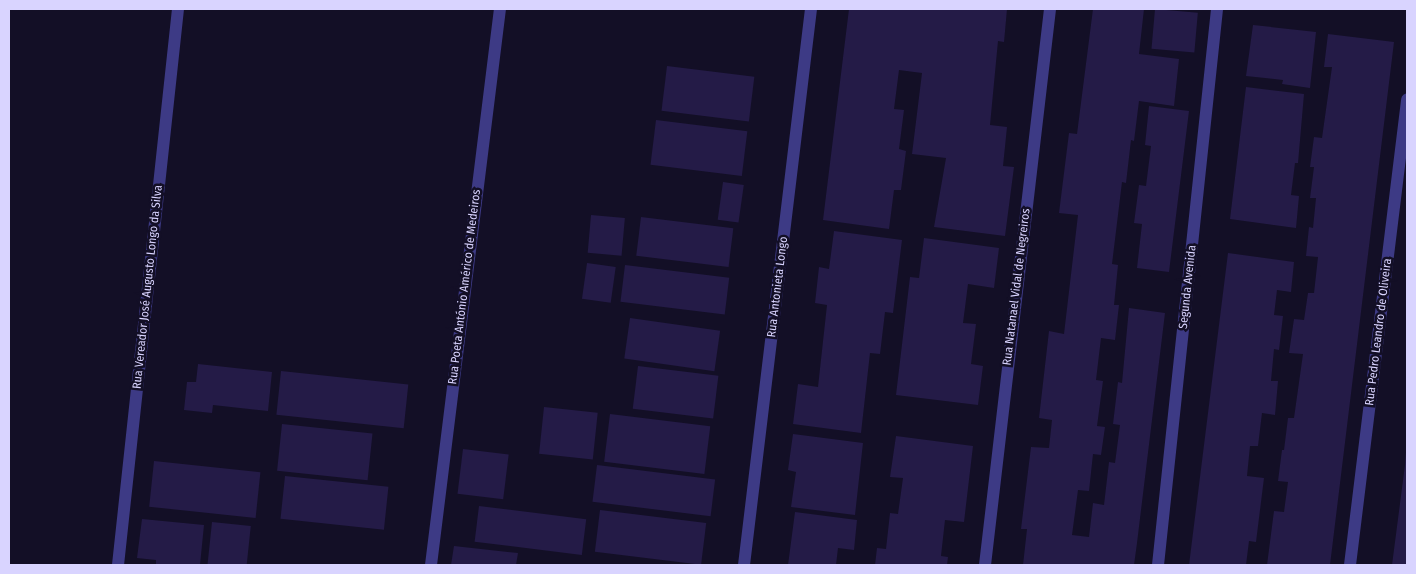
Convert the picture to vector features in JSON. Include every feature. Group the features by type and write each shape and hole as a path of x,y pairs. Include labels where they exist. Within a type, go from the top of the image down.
{"street":[{"name":"Rua Vereador José Augusto Longo da Silva","path":"118,565 178,9"},
{"name":"Rua Poeta António Américo de Medeiros","path":"431,565 500,9"},
{"name":"Rua Antonieta Longo","path":"744,565 812,9"},
{"name":"Rua Natanael Vidal de Negreiros","path":"985,565 1050,9"},
{"name":"Segunda Avenida","path":"1158,565 1217,9"},
{"name":"Rua Pedro Leandro de Oliveira","path":"1350,565 1407,99"}],"building":[{"path":"849,9 1007,9 1004,42 998,41 990,125 1007,127 1003,166 1014,167 1005,236 934,227 946,158 912,154 922,73 899,70 894,109 904,110 899,149 906,151 901,190 894,190 889,229 823,220"},
{"path":"1093,9 1144,9 1139,54 1179,59 1174,106 1139,101 1134,141 1131,140 1126,183 1122,182 1112,264 1118,265 1114,305 1119,305 1115,340 1101,338 1096,380 1103,381 1097,426 1105,427 1101,455 1093,454 1089,491 1078,490 1072,535 1089,537 1093,503 1104,505 1109,462 1115,463 1120,425 1113,424 1118,382 1122,383 1129,308 1165,313 1137,543 1134,565 1023,565 1027,529 1021,529 1031,447 1049,448 1052,420 1039,418 1049,331 1064,334 1078,215 1059,213 1069,133 1077,134"},
{"path":"1155,9 1198,13 1194,53 1152,49"},
{"path":"1253,25 1316,32 1310,88 1282,84 1283,80 1246,76"},
{"path":"1328,34 1394,42 1330,565 1267,565 1274,511 1284,512 1288,482 1278,481 1288,418 1294,418 1303,354 1289,353 1294,319 1304,320 1308,293 1314,293 1318,257 1306,256 1309,227 1313,228 1316,198 1310,198 1314,167 1310,167 1314,137 1322,138 1332,67 1324,67"},
{"path":"667,66 754,77 749,121 662,111"},
{"path":"1246,87 1304,94 1298,163 1295,163 1291,195 1299,196 1296,228 1230,219"},
{"path":"1149,106 1189,111 1169,272 1137,268 1142,224 1134,223 1139,185 1146,186 1151,146 1145,145"},
{"path":"656,120 747,131 742,176 651,165"},
{"path":"723,182 744,185 739,223 718,220"},
{"path":"591,215 625,218 622,256 588,253"},
{"path":"641,217 733,228 729,267 636,256"},
{"path":"834,231 902,240 893,313 885,312 880,354 870,353 861,433 793,424 798,384 818,387 827,305 815,303 819,267 829,269"},
{"path":"924,238 999,248 994,288 968,284 963,323 976,324 971,364 983,366 978,405 896,395 910,277 919,278"},
{"path":"1228,253 1294,262 1291,292 1277,290 1274,315 1283,316 1279,350 1274,349 1271,381 1278,381 1275,415 1262,413 1258,446 1250,446 1247,476 1264,478 1256,542 1249,541 1246,565 1189,565"},
{"path":"587,263 616,267 611,303 582,299"},
{"path":"625,265 729,278 725,315 620,302"},
{"path":"630,318 720,331 714,371 624,359"},
{"path":"198,364 272,372 268,411 213,405 212,413 184,410 187,382 196,382"},
{"path":"638,366 718,376 713,419 633,409"},
{"path":"281,371 408,384 404,428 276,415"},
{"path":"544,407 598,413 593,459 539,454"},
{"path":"610,414 710,426 704,474 604,462"},
{"path":"282,424 373,434 368,480 277,471"},
{"path":"793,434 863,443 855,515 791,507 796,472 788,470"},
{"path":"896,436 973,446 964,522 945,520 941,556 948,557 947,565 875,565 877,548 886,549 890,513 898,514 903,478 890,477"},
{"path":"463,449 509,455 503,499 458,494"},
{"path":"1406,452 1407,565 1392,565 1405,465"},
{"path":"154,461 260,472 256,518 149,507"},
{"path":"597,465 715,480 711,516 592,502"},
{"path":"285,476 388,487 384,530 281,519"},
{"path":"479,506 586,519 582,555 475,542"},
{"path":"600,510 706,523 701,565 595,552"},
{"path":"795,512 857,520 854,550 838,548 836,565 788,565"},
{"path":"142,519 204,525 200,565 156,565 156,560 137,558"},
{"path":"212,522 251,526 247,565 208,565"},
{"path":"454,546 518,553 516,565 451,565"}]}
